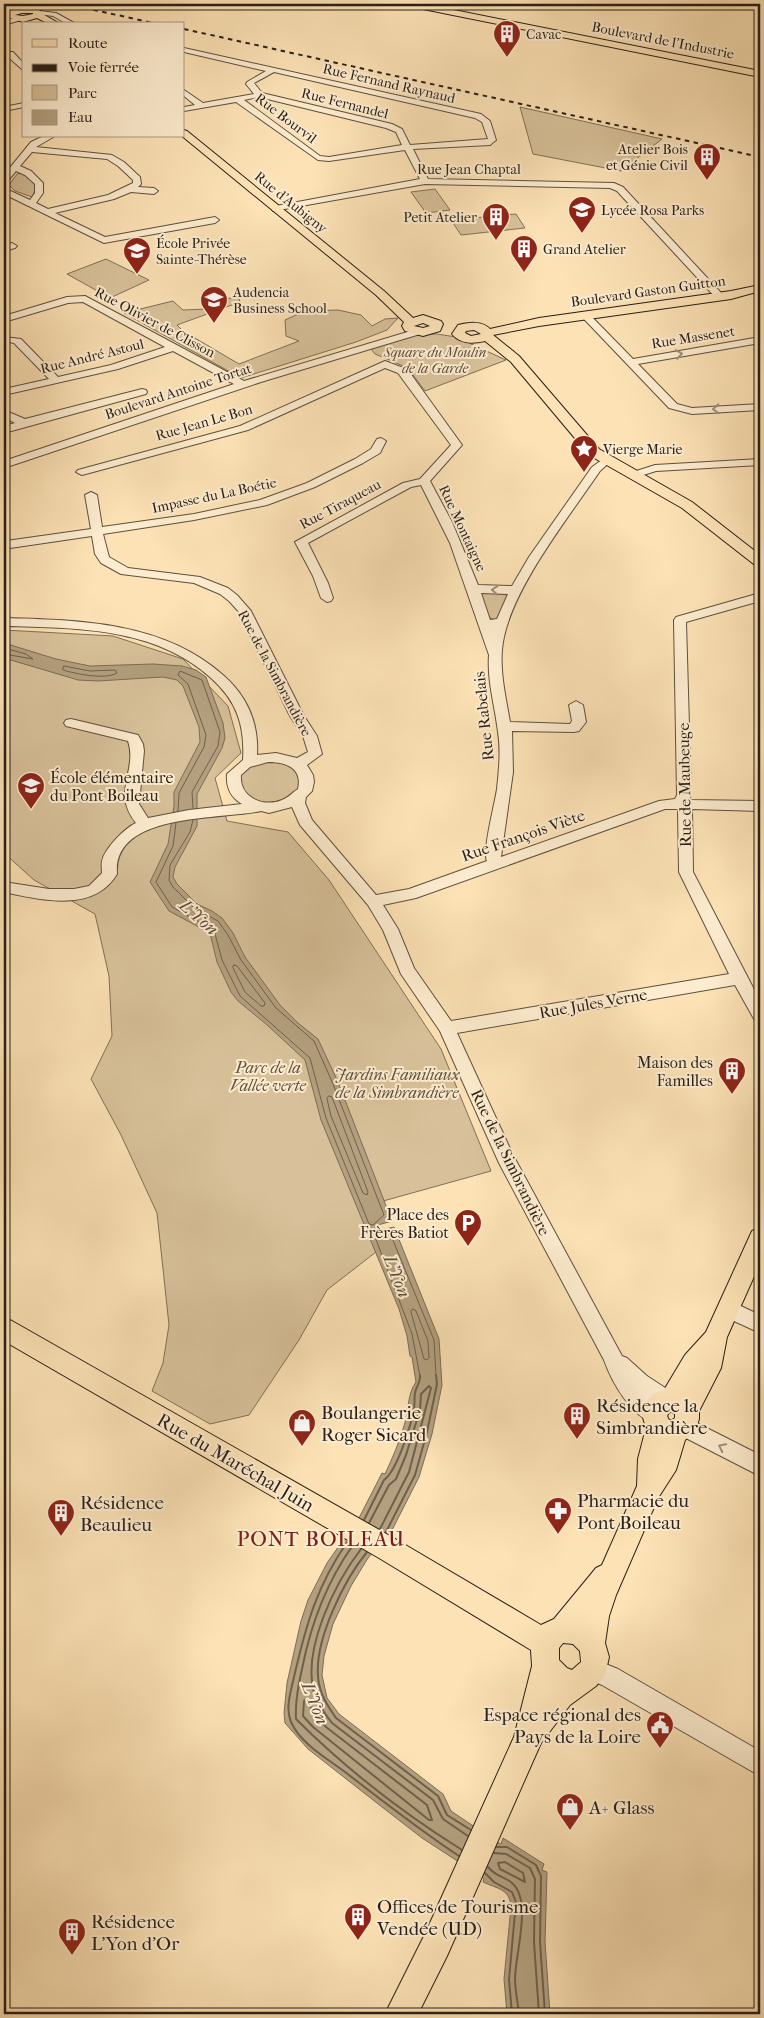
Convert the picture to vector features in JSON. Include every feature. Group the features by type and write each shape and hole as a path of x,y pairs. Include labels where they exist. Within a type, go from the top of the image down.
{"main road":[{"name":"Boulevard de l'Industrie","path":"413,4 760,74"},
{"path":"21,14 44,22"},
{"path":"21,14 49,22"},
{"name":"Rue d'Aubigny","path":"185,134 380,293 412,326"},
{"name":"Boulevard Gaston Guitton","path":"463,334 758,291"},
{"name":"Rue d'Aubigny","path":"380,293 433,325"},
{"path":"412,326 419,319 463,334 521,367"},
{"path":"484,332 491,342 512,357 588,447 618,468 687,504 760,562"},
{"path":"591,1644 598,1607 621,1549 649,1489 667,1461 671,1416 694,1363 715,1337 760,1238"},
{"name":"Rue du Maréchal Juin","path":"4,1329 388,1549 551,1646"},
{"path":"401,2014 436,1945 528,1739 551,1646 586,1597 603,1580 621,1549"},
{"path":"528,1739 560,1695 584,1677 595,1657 591,1644 581,1633 572,1629 551,1646"},
{"path":"551,1646 558,1680 584,1677"}],"street":[{"path":"21,14 54,14 69,22"},
{"name":"Rue Fernand Raynaud","path":"185,50 478,116 486,120 492,140 487,143 408,147"},
{"path":"10,54 22,67"},
{"path":"185,109 259,95 250,84 251,82 275,69"},
{"path":"185,93 202,106"},
{"name":"Rue Fernandel","path":"259,95 389,126 399,131 425,181"},
{"name":"Rue Bourvil","path":"237,99 318,158 329,159 408,147"},
{"path":"4,109 22,105"},
{"path":"4,180 38,141 45,138"},
{"path":"98,155 105,147"},
{"path":"31,149 98,155 115,160 137,179 137,184 112,197 46,212"},
{"path":"16,167 28,173 39,183 39,192 31,205"},
{"name":"Rue Jean Chaptal","path":"276,208 425,181 603,184 622,193 719,296"},
{"path":"130,189 154,190"},
{"path":"4,191 104,240 215,220"},
{"name":"Rue Olivier de Clisson","path":"4,319 67,300 79,298 90,301 172,348 243,385"},
{"path":"586,316 673,406 692,411 760,407"},
{"name":"Boulevard Antoine Tortat","path":"4,465 360,348 412,326"},
{"path":"8,339 17,341 56,380"},
{"name":"Rue Massenet","path":"631,362 760,340"},
{"name":"Rue André Astoul","path":"4,391 114,367 172,348"},
{"name":"Rue Montaigne","path":"360,348 386,364"},
{"name":"Rue Montaigne","path":"346,352 402,371 457,445 424,482 454,538 474,589 494,654"},
{"name":"Rue Jean Le Bon","path":"82,472 244,428 386,364"},
{"path":"4,430 142,392"},
{"path":"4,413 24,423"},
{"name":"Impasse du La Boétie","path":"6,545 194,517 271,500 311,485 360,461 376,451 381,441"},
{"name":"Rue Rabelais","path":"497,863 493,858 505,779 505,726 496,681 494,654 502,623 516,590 535,557 596,469 606,460"},
{"path":"634,475 655,468 760,462"},
{"path":"593,475 618,468"},
{"name":"Rue Tiraqueau","path":"327,598 325,584 301,542 407,485 424,482"},
{"name":"Rue de la Simbrandière","path":"91,494 97,531 105,560 114,566 132,573 169,575 211,585 224,591 244,611 297,716 310,736 315,754 298,764"},
{"path":"474,589 516,590"},
{"name":"Rue de Maubeuge","path":"760,597 680,620 684,795 682,799 686,812 686,872 739,978 760,1015"},
{"path":"4,622 105,628 137,634 183,651 218,676 231,690 247,716 251,732 250,761"},
{"path":"485,622 502,623"},
{"path":"505,726 574,728 579,722 576,705"},
{"path":"71,723 133,738 136,742 137,752 132,782 132,806 145,824"},
{"path":"4,888 86,894 96,889 110,874 109,861 125,838 133,830 145,824 209,812 265,807 291,802 299,797 305,790 307,783 304,769 298,764 278,757 264,748 251,732"},
{"path":"209,812 226,800 232,788 232,780 235,773 250,761 278,757"},
{"path":"232,788 242,800 265,807"},
{"name":"Rue de la Simbrandière","path":"299,797 298,803 305,822 373,901 390,928 407,970 447,1028 506,1158 613,1357 619,1375 628,1389 671,1416"},
{"name":"Rue François Viète","path":"373,901 411,894 664,804 760,806"},
{"name":"Rue de la Simbrandière","path":"265,807 305,822"},
{"name":"Rue Jules Verne","path":"447,1028 739,978"},
{"path":"728,1309 760,1324"},
{"path":"671,1416 760,1466"},
{"path":"584,1677 610,1677 760,1764"}],"green space":[{"path":"520,107 662,139 621,171 533,154"},
{"path":"21,173 33,182 35,189 32,197 15,191 9,185 17,174"},
{"path":"435,189 450,210 426,213 411,192"},
{"path":"516,214 525,228 461,235 451,220"},
{"path":"106,259 149,280 110,298 67,274"},
{"path":"239,298 240,302 177,325 183,331 239,364 299,341 286,336 285,320 305,311 338,310 361,315 372,326 385,319 398,318 387,330 356,342 241,378 124,313 173,301 183,310 206,309 207,299"},
{"name":"Square du Moulin de la Garde","path":"437,334 456,337 506,360 425,391 408,368 375,354 371,349 416,335"},
{"path":"481,593 508,595 499,618 495,620 490,618 480,596"},
{"name":"Parc de la Vallée verte","path":"4,630 113,636 183,659 228,706 241,753 215,778 227,821 288,832 329,880 441,1049 491,1171 358,1208 376,1252 327,1290 299,1340 249,1415 210,1424 152,1391 163,1363 169,1325 157,1213 121,1135 91,1079 112,1036 109,976 95,914 34,880 4,853"},
{"path":"268,760 287,763 299,773 300,786 283,800 262,802 248,798 238,778 247,768"}],"water":[{"name":"L'Yon","path":"4,643 56,659 90,666 153,664 182,666 196,670 206,677 223,723 225,738 222,748 197,794 197,826 175,867 173,877 177,884 197,904 222,918 233,933 245,957 280,1005 318,1039 338,1082 392,1221 378,1225 381,1230 394,1227 439,1339 442,1385 432,1434 419,1477 390,1534 368,1558 351,1586 333,1624 324,1656 322,1675 327,1698 339,1714 443,1794 451,1811 497,1842 501,1844 503,1838 544,1864 542,1870 547,1872 545,1942 550,2014 507,2014 504,1979 511,1907 506,1893 483,1882 484,1879 482,1877 422,1838 308,1749 285,1723 287,1683 301,1621 308,1600 327,1563 360,1516 382,1473 385,1474 402,1432 411,1392 416,1382 412,1357 410,1356 407,1336 399,1309 321,1120 305,1060 238,1001 231,992 217,962 210,933 169,911 150,882 168,844 174,806 174,792 200,742 199,727 183,686 177,680 163,677 98,681 78,680 4,658"}],"railway":[{"path":"67,4 149,22"},
{"path":"185,29 760,157"}],"place":[{"name":"Cavac","path":"507,58"},
{"name":"Atelier Bois et Génie Civil","path":"707,181"},
{"name":"Lycée Rosa Parks","path":"582,234"},
{"name":"Petit Atelier","path":"496,241"},
{"name":"Grand Atelier","path":"524,273"},
{"name":"École Privée Sainte-Thérèse","path":"137,275"},
{"name":"Audencia Business School","path":"214,324"},
{"name":"Vierge Marie","path":"584,473"},
{"name":"École élémentaire du Pont Boileau","path":"31,810"},
{"name":"Maison des Familles","path":"732,1095"},
{"name":"Place des Frères Batiot","path":"468,1247"},
{"name":"Résidence la Simbrandière","path":"577,1440"},
{"name":"Boulangerie Roger Sicard","path":"302,1447"},
{"name":"Pharmacie du Pont Boileau","path":"558,1535"},
{"name":"Résidence Beaulieu","path":"61,1537"},
{"name":"Espace régional des Pays de la Loire","path":"660,1749"},
{"name":"A+ Glass","path":"570,1831"},
{"name":"Offices de Tourisme Vendée (UD)","path":"358,1941"},
{"name":"Résidence L'Yon d'Or","path":"72,1956"}],"district":[{"name":"PONT BOILEAU","path":"321,1539"}],"park label":[{"name":"Jardins Familiaux de la Simbrandière","path":"397,1083"}]}
